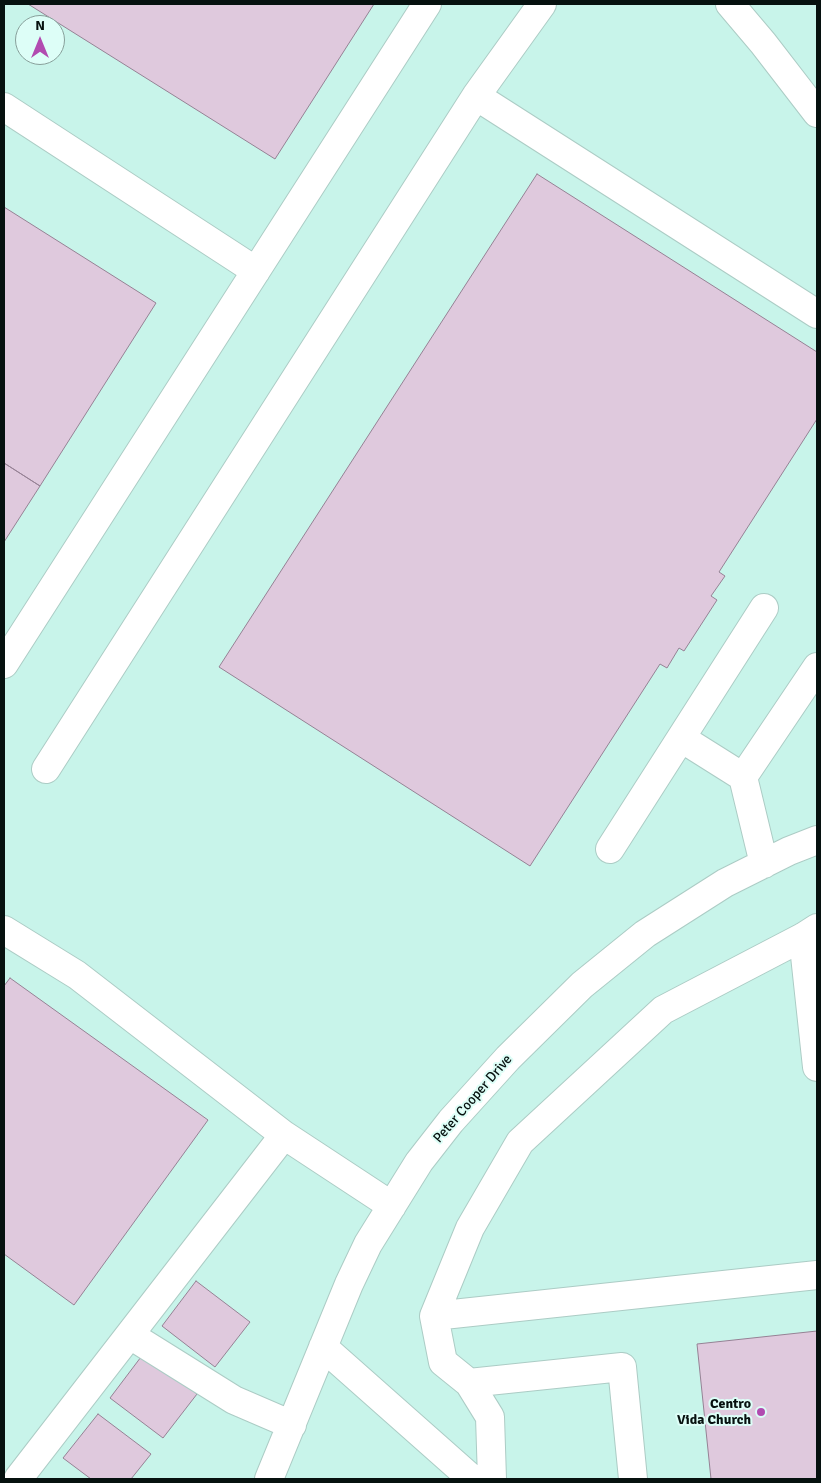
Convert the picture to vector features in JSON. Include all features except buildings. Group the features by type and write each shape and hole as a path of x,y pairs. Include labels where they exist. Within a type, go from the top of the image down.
{"street":[{"path":"4,664 427,4"},
{"path":"46,769 476,96 542,4"},
{"path":"730,4 817,113"},
{"path":"476,96 817,314"},
{"path":"4,107 256,271"},
{"path":"610,849 764,608"},
{"path":"743,777 817,667"},
{"path":"681,738 743,777 764,864"},
{"name":"Peter Cooper Drive","path":"269,1479 323,1346 364,1252 419,1162 451,1122 508,1058 582,985 644,934 725,883 789,851 817,840"},
{"path":"4,930 76,975 284,1135 392,1206"},
{"path":"492,1479 490,1417 469,1383 443,1362 434,1316 470,1228 520,1142 663,1010 810,932 817,1067"},
{"path":"18,1479 284,1135"},
{"path":"434,1316 817,1275"},
{"path":"130,1336 234,1400 292,1425"},
{"path":"323,1346 472,1479"},
{"path":"469,1383 622,1367 633,1479"}],"shaded area":[{"path":"4,4 817,4 817,1479 4,1479"}],"place":[{"name":"Centro Vida Church","path":"761,1412"}]}
